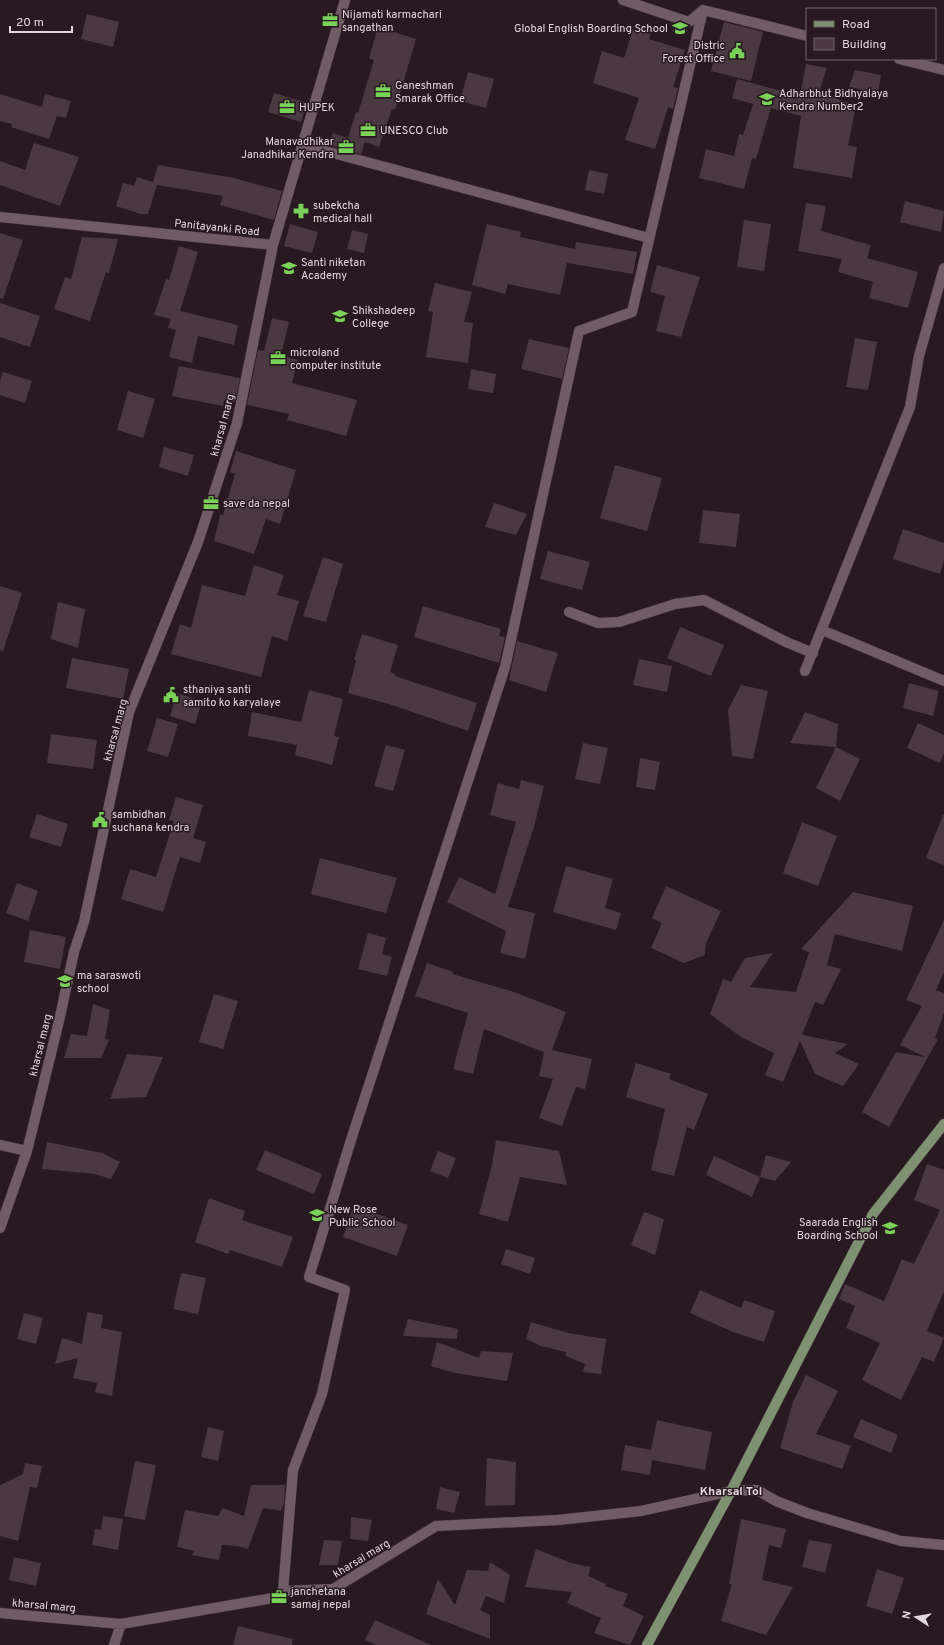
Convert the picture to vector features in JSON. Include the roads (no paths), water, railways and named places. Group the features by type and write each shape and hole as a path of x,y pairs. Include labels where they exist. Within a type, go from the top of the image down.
{"main road":[{"path":"647,1645 731,1491 873,1214 944,1124"}],"street":[{"name":"Panitayanki Road","path":"0,217 273,245 345,0"},
{"path":"623,0 689,22 703,10"},
{"path":"703,10 806,36"},
{"path":"283,1591 293,1470 322,1394 345,1290 310,1277 351,1140 505,667 578,331 632,312 703,10"},
{"path":"903,60 944,70"},
{"path":"303,145 649,238"},
{"name":"kharsal marg","path":"0,1228 26,1151 59,1021 74,952 84,922 130,712 198,542 236,423 273,245"},
{"path":"805,671 910,407 919,356 944,268"},
{"path":"569,612 598,623 619,622 675,604 704,600 786,642 813,653"},
{"path":"822,630 944,681"},
{"path":"0,1145 26,1151"},
{"name":"kharsal marg","path":"0,1613 121,1624 279,1597 283,1591 333,1589 436,1526 558,1520 641,1511 731,1491 757,1490 776,1501 807,1513 901,1541 944,1545"},
{"path":"114,1645 121,1624"}],"place":[{"name":"Nijamati karmachari sangathan","path":"330,20"},
{"name":"Global English Boarding School","path":"680,28"},
{"name":"Distric Forest Office","path":"737,51"},
{"name":"Ganeshman Smarak Office","path":"383,91"},
{"name":"Adharbhut Bidhyalaya Kendra Number2","path":"767,99"},
{"name":"HUPEK","path":"287,107"},
{"name":"UNESCO Club","path":"368,130"},
{"name":"Manavadhikar Janadhikar Kendra","path":"346,147"},
{"name":"subekcha medical hall","path":"301,211"},
{"name":"Santi niketan Academy","path":"289,268"},
{"name":"Shikshadeep College","path":"340,316"},
{"name":"microland computer institute","path":"278,358"},
{"name":"save da nepal","path":"211,503"},
{"name":"sthaniya santi samito ko karyalaye","path":"171,695"},
{"name":"sambidhan suchana kendra","path":"100,820"},
{"name":"ma saraswoti school","path":"65,981"},
{"name":"New Rose Public School","path":"317,1215"},
{"name":"Saarada English Boarding School","path":"890,1228"},
{"name":"janchetana samaj nepal","path":"279,1597"}],"district":[{"name":"Kharsal Tol","path":"731,1491"}]}
